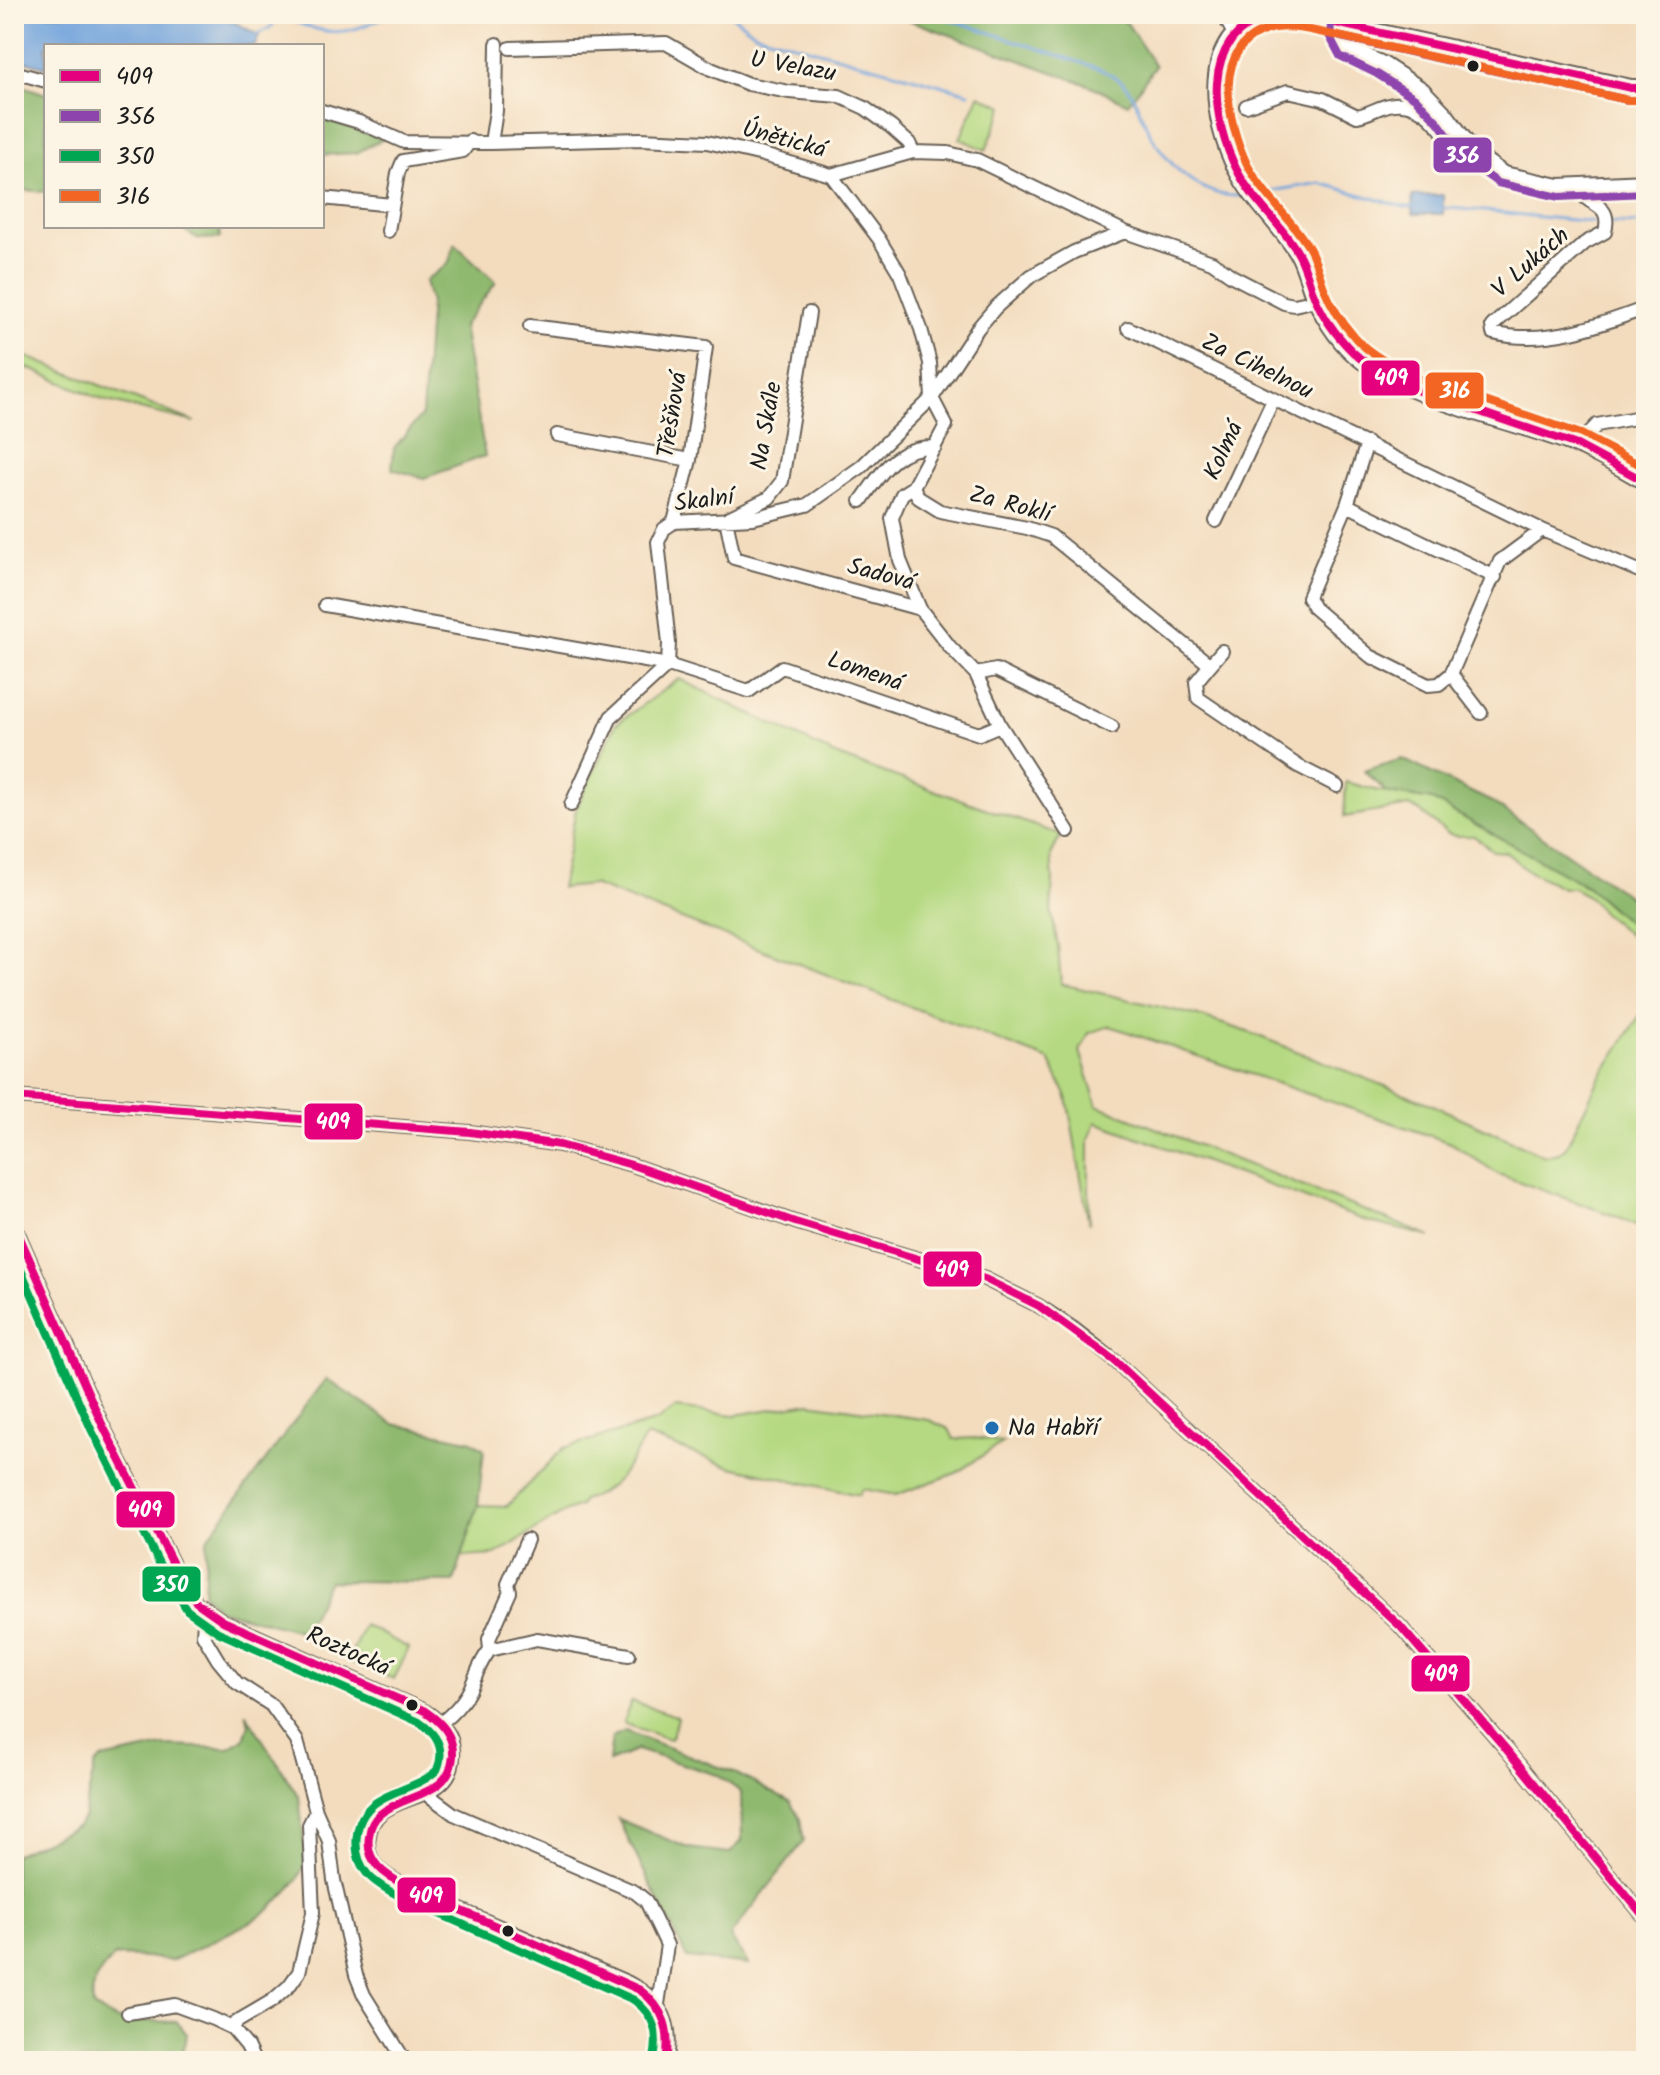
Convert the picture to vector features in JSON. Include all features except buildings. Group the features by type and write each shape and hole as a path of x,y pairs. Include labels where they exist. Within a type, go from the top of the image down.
{"main road":[{"path":"1646,88 1631,88 1286,15 1254,22 1234,34 1219,61 1217,99 1224,137 1238,172 1300,256 1317,300 1334,331 1348,348 1380,372 1414,390 1577,446 1646,482"}],"street":[{"path":"1223,14 1234,34"},
{"path":"1343,25 1342,34 1348,47 1383,63 1423,89 1485,162 1514,177 1576,185 1646,181"},
{"name":"U Velazu","path":"510,48 666,43 711,69 748,84 789,92 839,96 865,108 891,127 909,143 913,152"},
{"path":"491,143 496,111 497,44"},
{"path":"14,72 44,80"},
{"path":"1246,106 1288,91 1323,99 1357,116 1389,105 1404,104 1430,115 1465,164 1474,166 1485,162"},
{"name":"Únětická","path":"324,112 359,122 404,142 641,139 707,142 831,175 913,152 948,153 977,160 1125,232 1212,262 1284,303 1294,305 1317,300"},
{"path":"388,231 403,161 463,151 470,141"},
{"path":"831,175 879,239 900,274 930,363 932,398 946,425 913,487 902,494 892,518 900,560 920,609"},
{"name":"V Lukách","path":"1576,185 1584,199 1603,209 1607,217 1605,232 1585,243 1515,303 1492,326 1493,333 1516,337 1564,334 1613,321 1646,308"},
{"path":"324,198 392,205"},
{"name":"Skalní","path":"668,665 669,643 658,542 664,529 674,522 753,518 807,505 861,467 932,398 978,328 1031,276 1074,252 1125,232"},
{"name":"Na Skále","path":"726,519 769,498 782,481 809,313"},
{"name":"Třešňová","path":"530,326 706,347 690,460 674,522"},
{"name":"Za Cihelnou","path":"1128,328 1542,530 1646,574"},
{"name":"Kolmá","path":"1216,521 1273,400"},
{"path":"1577,446 1597,425 1646,416"},
{"path":"557,435 690,460"},
{"path":"1367,443 1347,505 1308,597 1314,608 1370,656 1428,685 1439,684 1451,674 1500,561 1542,530"},
{"path":"861,501 887,465 903,452 920,446 935,447"},
{"name":"Za Roklí","path":"913,487 919,498 940,511 1027,528 1051,536 1210,665"},
{"path":"1347,505 1495,577"},
{"name":"Sadová","path":"726,519 734,558 920,609 976,674"},
{"path":"325,605 668,665"},
{"path":"1222,651 1196,682 1198,698 1298,766 1337,786"},
{"path":"571,805 611,717 668,665"},
{"name":"Lomená","path":"668,665 749,691 782,667 979,734 1000,725"},
{"path":"1068,831 1000,725 976,674 996,670 1112,727"},
{"path":"1451,674 1481,713"},
{"path":"14,1097 470,1132 560,1145 632,1165 795,1222 985,1279 1039,1306 1115,1361 1400,1626 1646,1919"},
{"name":"Roztocká","path":"14,1224 102,1424 174,1566 196,1602 241,1629 425,1711 441,1723"},
{"path":"490,1650 489,1639 510,1592 508,1584 527,1540"},
{"path":"205,1608 203,1635 218,1660 237,1683 271,1705 297,1741 316,1811 329,1841 334,1880 356,1975 364,1995 405,2061"},
{"path":"629,1655 537,1639 490,1650 483,1658 468,1694 455,1712 441,1723 451,1740 453,1761 448,1775 427,1794 389,1808 372,1824 368,1850 372,1861 384,1874 406,1886 648,1994 658,2004 669,2025 666,2061"},
{"path":"427,1794 454,1814 635,1892 646,1901 667,1945 658,2004"},
{"path":"232,2028 289,1986 299,1972 313,1913 309,1825 316,1811"},
{"path":"128,2013 175,2005 232,2028 247,2046 254,2061"}],"green space":[{"path":"892,14 1112,14 1127,23 1155,66 1128,104 1091,86"},
{"path":"14,83 44,93 44,192 24,190 14,193"},
{"path":"979,95 1004,106 986,150 960,139"},
{"path":"324,118 383,139 356,153 324,155"},
{"path":"180,228 219,228 220,238 199,239"},
{"path":"455,244 496,282 463,326 485,456 424,478 392,469 394,448 422,415 430,301 425,281 448,264"},
{"path":"14,352 195,422 103,400 14,362"},
{"path":"679,679 840,757 1061,835 1051,855 1051,910 1061,984 1195,1015 1248,1032 1433,1105 1545,1156 1559,1153 1566,1147 1599,1079 1646,1006 1646,1229 1498,1174 1451,1143 1110,1026 1089,1033 1080,1051 1097,1105 1431,1237 1366,1221 1096,1122 1089,1140 1089,1224 1067,1097 1049,1060 593,885 561,888 576,809 616,724"},
{"path":"1402,759 1492,802 1646,908 1646,938 1588,887 1432,800 1388,793 1364,771"},
{"path":"1346,782 1432,800 1588,887 1646,938 1646,949 1604,914 1588,896 1526,870 1506,852 1493,851 1474,836 1447,833 1409,806 1344,817"},
{"path":"326,1379 394,1424 472,1441 484,1449 478,1505 454,1582 329,1581 303,1632 218,1609 204,1594 207,1539"},
{"path":"810,1403 929,1420 949,1429 954,1439 1003,1442 956,1473 896,1495 862,1489 859,1495 731,1467 646,1436 628,1466 605,1490 583,1500 580,1506 566,1511 495,1555 462,1557 478,1505 507,1506 564,1448 657,1421 675,1408 735,1415"},
{"path":"364,1625 409,1648 394,1679 353,1663 357,1656 352,1652"},
{"path":"632,1701 676,1716 671,1738 625,1724 623,1721"},
{"path":"245,1712 299,1797 306,1860 297,1881 269,1910 249,1923 172,1961 115,1956 99,1974 94,1985 93,2007 117,2020 177,2022 187,2034 181,2056 176,2061 14,2061 14,1855 78,1826 83,1819 95,1765 102,1759 164,1746 229,1748 244,1739 249,1724"},
{"path":"625,1731 737,1774 790,1802 800,1819 804,1841 730,1936 749,1965 687,1958 618,1819 688,1848 730,1853 742,1841 741,1792 717,1775 637,1750 609,1762 612,1737"}],"water":[{"path":"14,14 218,14 259,35 256,44 44,44 44,66 14,58"},
{"path":"1443,195 1443,214 1413,214 1412,196"}],"waterway":[{"path":"276,14 308,27 333,32 358,28 389,14"},
{"path":"730,14 755,33 969,93"},
{"path":"934,14 1100,69 1114,77 1131,93 1157,144 1177,169 1189,179 1217,193 1247,195"},
{"path":"256,35 271,27 279,15"},
{"path":"1259,193 1320,183 1404,207 1415,207"},
{"path":"1443,208 1602,222"},
{"path":"1610,223 1646,224"}],"transit line":[{"name":"409","path":"1646,88 1631,88 1288,15 1268,17 1246,27 1230,42 1221,61 1217,83 1222,130 1238,172 1292,244 1322,312 1354,353 1413,389 1577,445 1646,482"},
{"name":"356","path":"1331,24 1330,37 1340,56 1415,98 1438,122 1466,160 1498,183 1559,197 1646,193"},
{"name":"316","path":"1646,100 1628,100 1289,27 1271,29 1252,37 1239,50 1231,67 1229,86 1234,128 1247,164 1309,248 1334,308 1356,339 1385,361 1418,378 1581,434 1646,468"},
{"name":"356","path":"1341,37 1628,100 1646,100"},
{"name":"409","path":"14,1097 470,1132 560,1145 632,1165 795,1222 985,1279 1039,1306 1115,1361 1400,1626 1646,1919"},
{"name":"409","path":"14,1224 102,1424 174,1566 196,1602 223,1621 425,1711 449,1735 453,1756 444,1779 435,1787 390,1807 376,1818 369,1845 378,1867 406,1886 640,1990 655,2005 664,2021 668,2040 666,2061"},
{"name":"350","path":"14,1254 91,1429 163,1571 187,1610 218,1632 419,1722 435,1737 441,1755 437,1770 375,1803 362,1818 357,1848 369,1876 401,1897 634,2000 647,2012 654,2026 654,2059"}],"place":[{"name":"Na Habří","path":"992,1428"}]}
